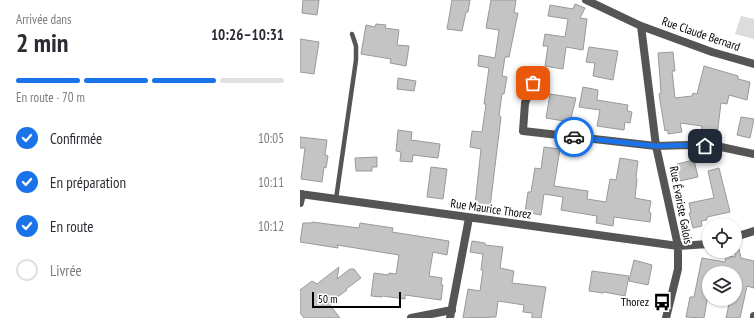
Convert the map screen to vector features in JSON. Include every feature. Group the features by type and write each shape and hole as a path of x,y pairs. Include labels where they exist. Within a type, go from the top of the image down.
{"street":[{"name":"Rue Claude Bernard","path":"586,0 640,26 712,52 754,64"},
{"name":"Rue Évariste Galois","path":"640,26 656,146 678,246 678,269 666,318"},
{"path":"533,83 525,103 523,131 656,146 689,145 721,147 754,154"},
{"path":"300,204 301,194"},
{"name":"Rue Maurice Thorez","path":"301,194 678,246 702,244"},
{"path":"411,318 451,314 469,218"},
{"path":"742,235 754,231"}],"lane":[{"path":"336,199 356,60 356,46 352,34"}],"shaded area":[{"path":"741,16 754,19 754,39 735,34"}],"building":[{"path":"303,0 319,0 317,15 302,13"},
{"path":"452,0 470,0 462,31 447,29"},
{"path":"491,0 516,0 514,13 518,13 509,57 505,57 502,76 507,77 504,94 502,94 499,116 501,117 490,207 475,205 481,149 470,147 472,131 482,132 486,104 484,104 489,68 478,66 479,55 495,58 499,30 486,28"},
{"path":"575,4 585,8 580,18 587,19 583,50 566,47 563,69 545,66 548,46 543,46 545,34 565,37 568,19 548,16 550,5 573,9"},
{"path":"376,24 386,25 385,28 399,30 397,45 409,46 406,66 390,63 391,59 361,54 366,25 375,27"},
{"path":"300,39 319,42 314,74 300,72"},
{"path":"589,47 618,51 613,80 593,76 595,63 586,62"},
{"path":"673,52 675,71 672,71 675,98 692,96 693,93 697,94 704,66 738,76 738,79 750,82 747,100 729,95 727,104 721,103 717,136 701,134 702,126 680,123 682,132 668,134 668,130 665,131 659,94 661,93 658,53"},
{"path":"398,78 416,81 414,91 397,89"},
{"path":"583,87 598,90 597,100 628,105 627,111 632,112 630,123 625,122 624,130 597,126 600,110 579,107"},
{"path":"550,94 576,98 570,122 546,118"},
{"path":"741,117 754,119 750,138 737,135"},
{"path":"398,130 412,132 411,140 440,144 438,158 413,155 412,162 400,161 401,152 396,151"},
{"path":"300,137 327,140 325,155 328,156 326,168 324,167 322,182 301,179 305,148 300,148"},
{"path":"544,147 560,149 554,186 588,191 587,199 606,202 610,179 616,180 620,158 638,161 635,198 651,201 649,212 651,213 650,222 614,217 613,226 596,223 597,216 561,210 563,197 544,194 541,215 525,212 528,192 531,192 535,168 541,169"},
{"path":"377,157 377,167 372,167 372,171 356,171 355,158"},
{"path":"694,160 698,177 680,181 677,164"},
{"path":"431,167 447,169 443,199 427,197"},
{"path":"719,168 730,212 702,218 702,226 693,228 689,213 691,213 689,203 714,198 708,171"},
{"path":"312,222 359,228 360,223 393,228 392,232 449,241 447,255 433,252 429,276 442,278 441,285 443,285 441,300 405,295 405,299 371,296 374,273 389,275 389,273 396,274 399,255 337,245 338,248 300,242 303,223"},
{"path":"472,241 485,243 485,245 503,247 500,268 514,271 512,283 546,287 541,318 532,318 532,313 523,312 524,305 498,301 496,317 463,318 468,289 480,291 483,270 481,270 483,254 470,252"},
{"path":"702,258 725,262 726,258 741,258 754,261 754,288 747,286 740,318 726,318 729,306 742,306 742,266 702,266 702,306 706,306 704,318 686,317 690,297 694,297"},
{"path":"634,260 652,265 648,285 629,281"},
{"path":"339,267 337,279 350,269 354,269 361,278 333,300 334,302 330,305 340,318 304,318 300,313 300,290 312,281 317,284"},
{"path":"592,271 629,276 625,296 589,291"}],"way so far":[{"path":"533,83 525,103 523,131 574,137"}],"place":[{"name":"Thorez","path":"662,302"}],"route":[{"path":"574,137 656,146 705,146"}]}
